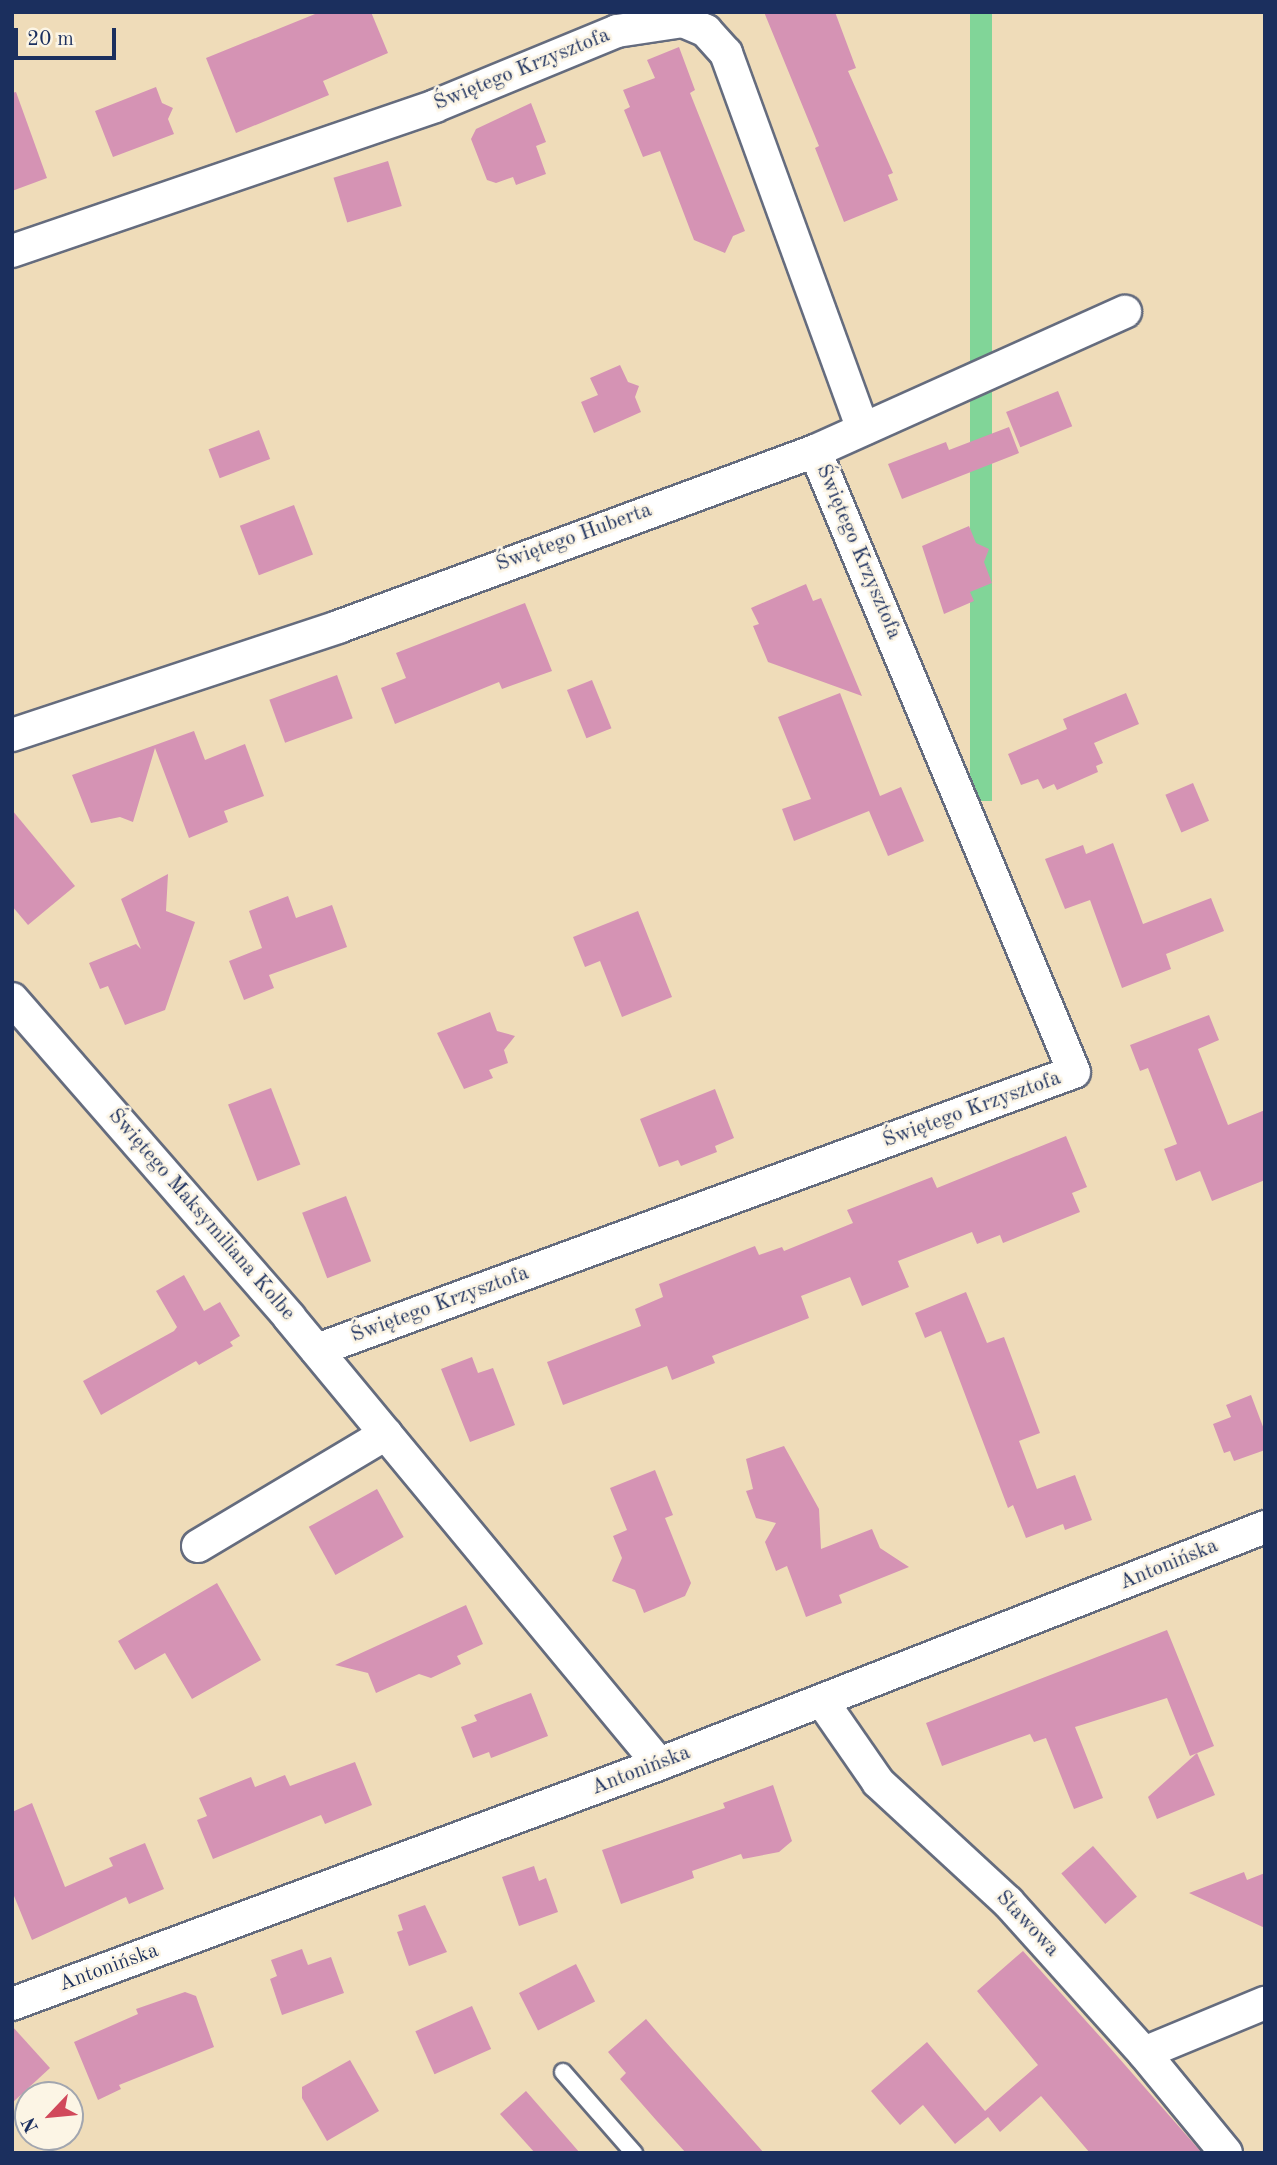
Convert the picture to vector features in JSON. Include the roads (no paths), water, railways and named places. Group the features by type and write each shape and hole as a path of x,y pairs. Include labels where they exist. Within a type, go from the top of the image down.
{"street":[{"name":"Świętego Krzysztofa","path":"12,251 435,106 617,31 683,21 706,31 726,53 863,429"},
{"name":"Świętego Huberta","path":"12,735 338,627 815,451 1125,312"},
{"name":"Świętego Krzysztofa","path":"317,1350 1074,1072 815,451"},
{"name":"Świętego Maksymiliana Kolbe","path":"12,999 317,1350 659,1764"},
{"path":"198,1546 386,1434"},
{"name":"Antonińska","path":"12,2004 659,1764 1265,1527"},
{"name":"Stawowa","path":"822,1701 878,1782 1008,1902 1144,2053 1226,2153"},
{"path":"1144,2053 1265,2003"}],"lane":[{"path":"563,2072 634,2153"}]}
